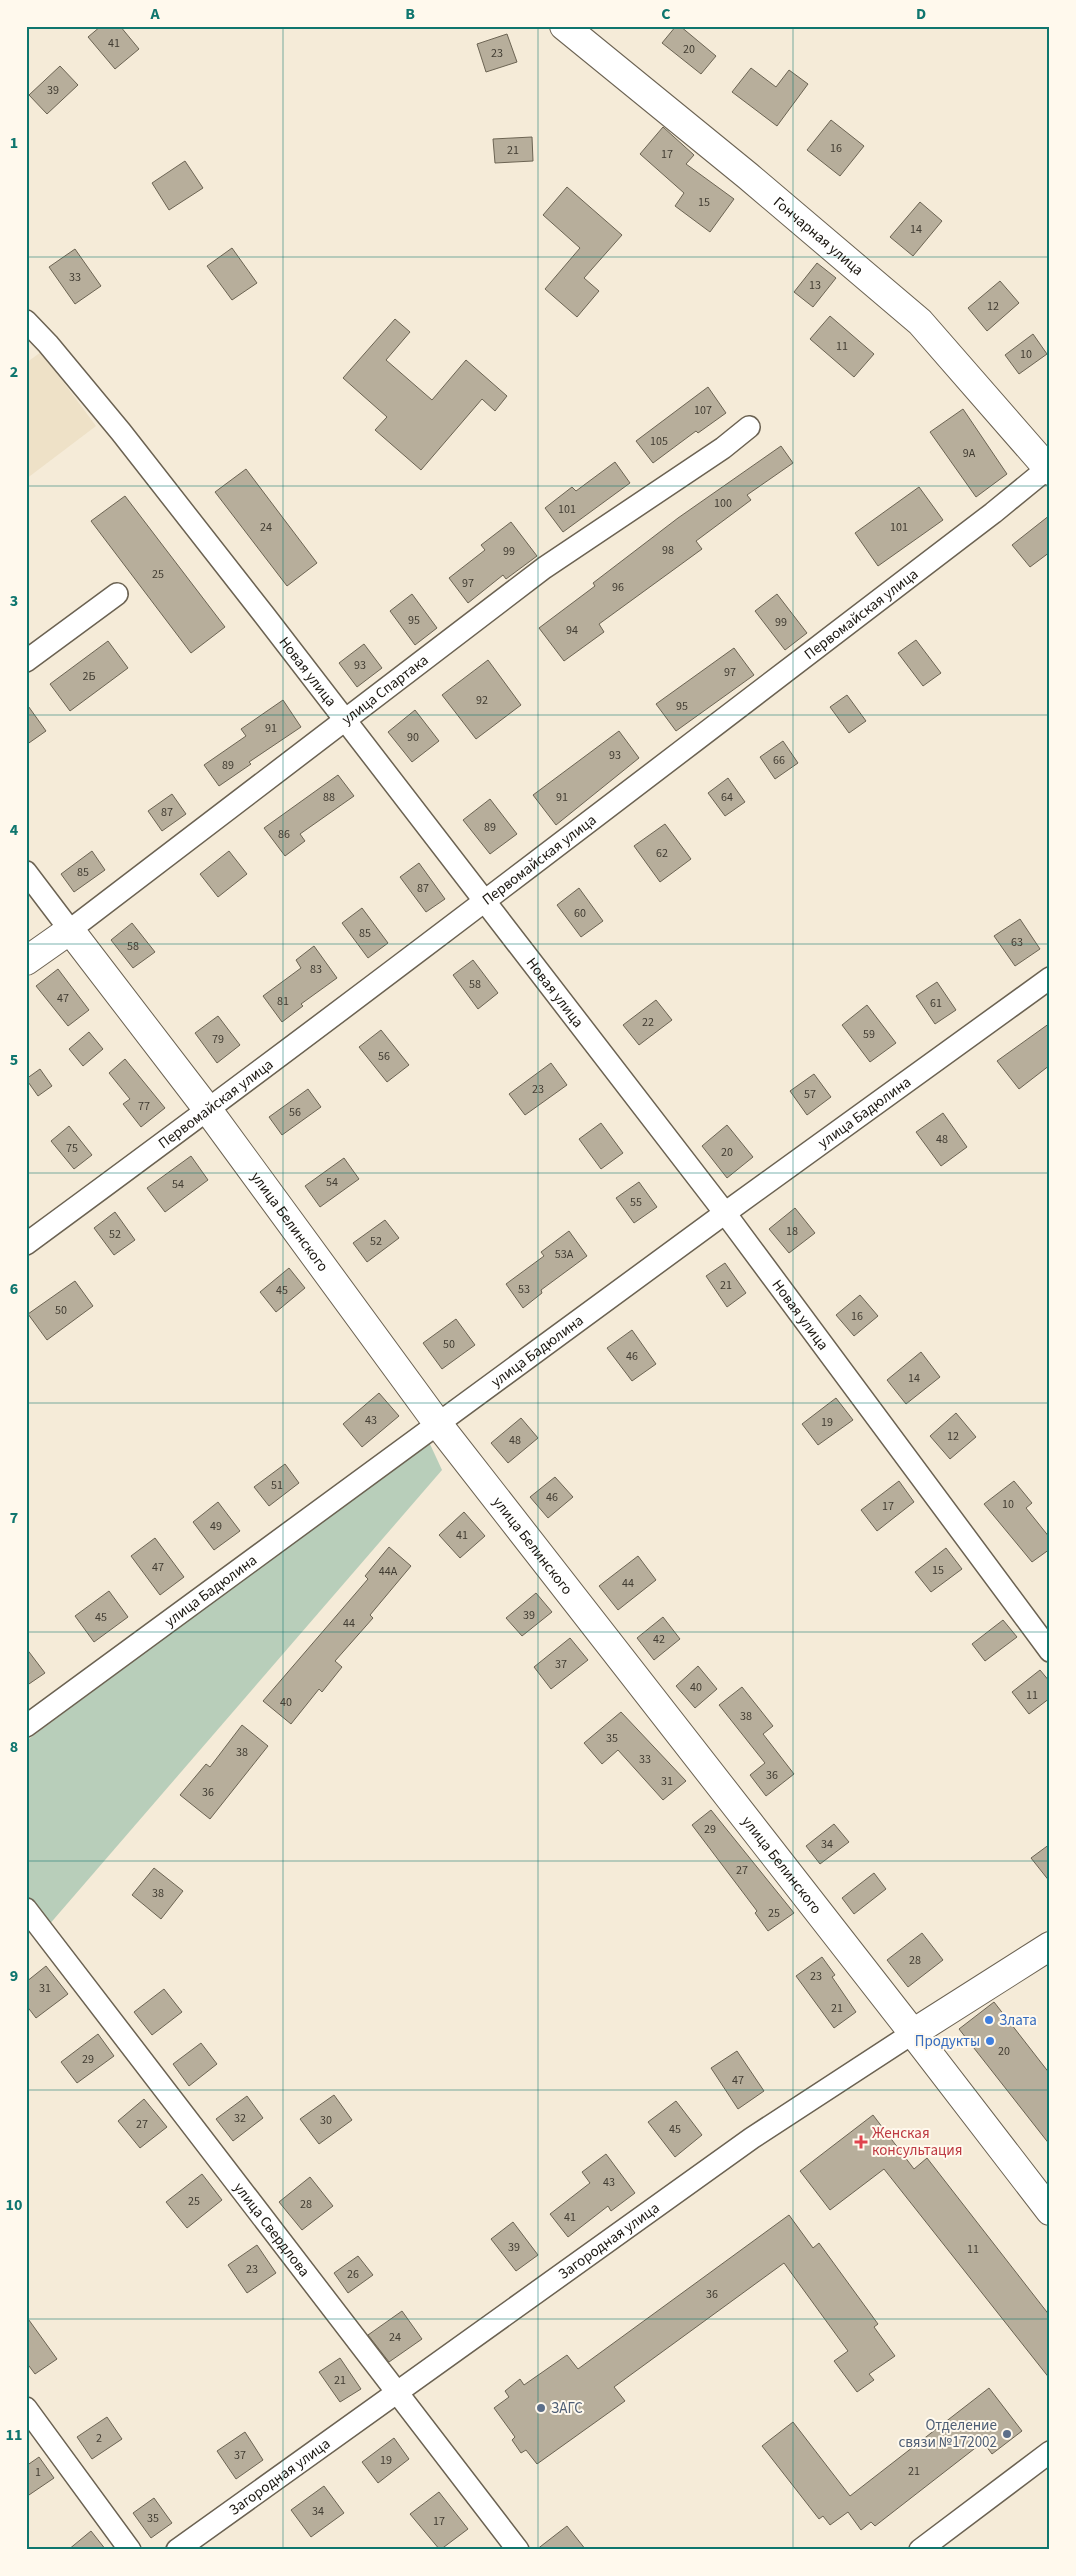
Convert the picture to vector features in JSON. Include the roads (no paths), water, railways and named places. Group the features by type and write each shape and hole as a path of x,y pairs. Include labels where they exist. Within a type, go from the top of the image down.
{"street":[{"name":"Гончарная улица","path":"564,26 748,176 920,322 1049,469"},
{"name":"Новая улица","path":"26,321 48,344 163,486 725,1213 1050,1651"},
{"name":"улица Спартака","path":"26,962 544,568 723,448 749,427"},
{"name":"Первомайская улица","path":"26,1244 485,902 1049,469"},
{"path":"26,661 117,594"},
{"name":"улица Белинского","path":"26,872 208,1110 438,1424 913,2032 1050,2211"},
{"name":"улица Бадюлина","path":"26,1726 725,1213 1050,978"},
{"name":"улица Свердлова","path":"26,1909 518,2550"},
{"name":"Загородная улица","path":"177,2550 752,2138 913,2032 1050,1946"},
{"path":"26,2408 130,2550"},
{"path":"920,2550 1050,2452"}],"place":[{"name":"Злата","path":"989,2020"},
{"name":"Продукты","path":"990,2041"},
{"name":"Женская консультация","path":"861,2142"},
{"name":"ЗАГС","path":"541,2408"},
{"name":"Отделение связи №172002","path":"1007,2434"}]}
